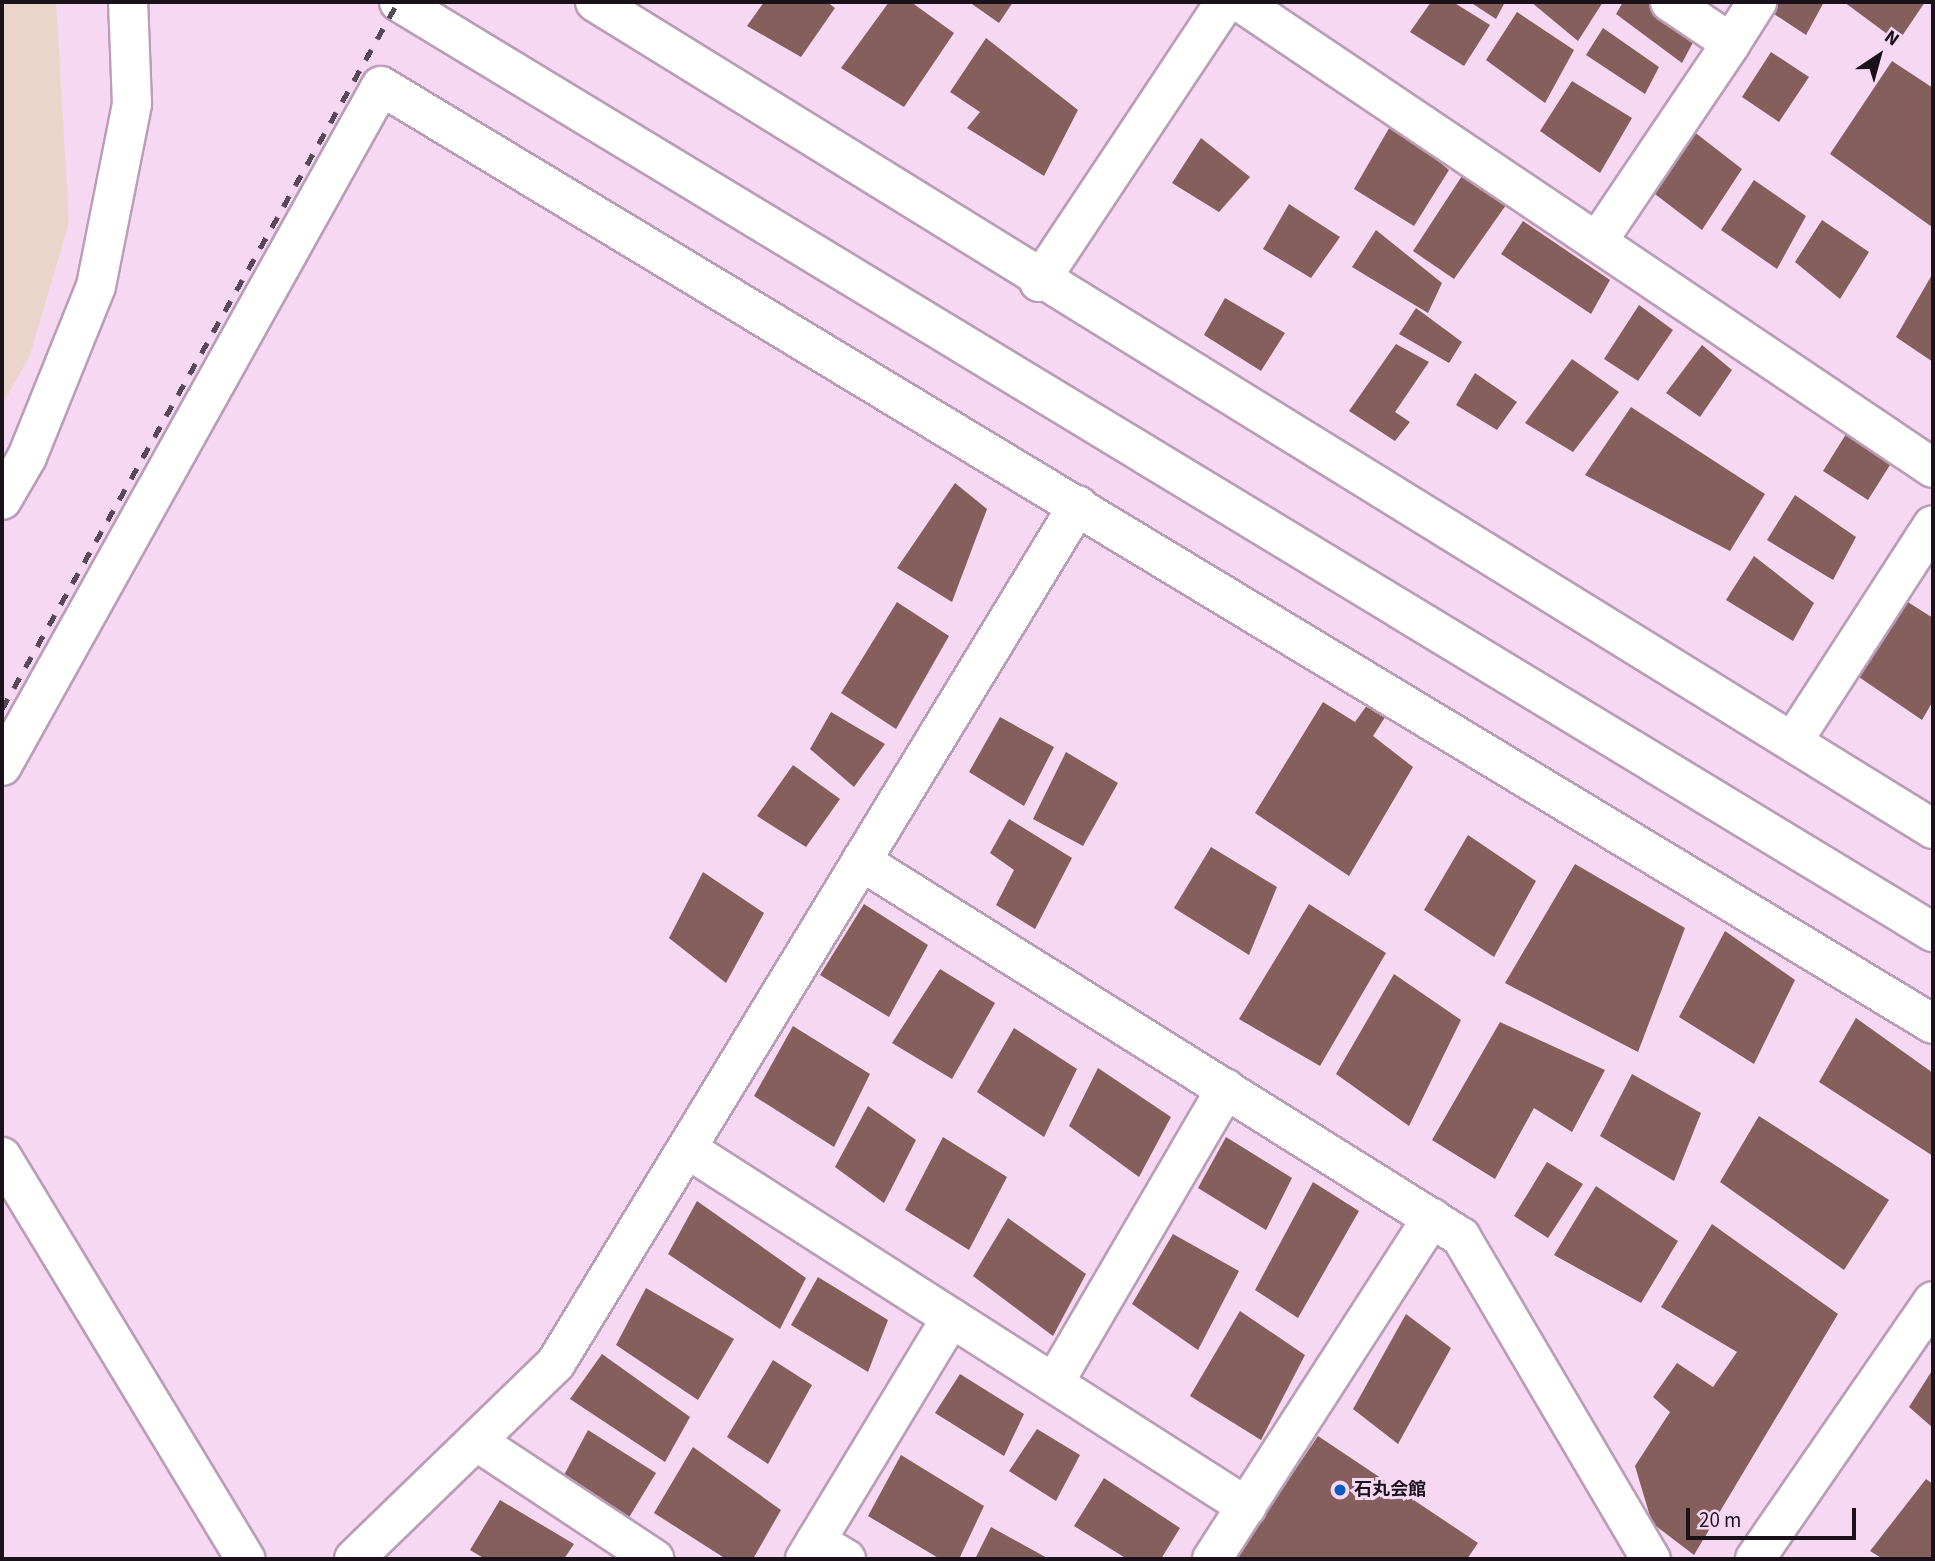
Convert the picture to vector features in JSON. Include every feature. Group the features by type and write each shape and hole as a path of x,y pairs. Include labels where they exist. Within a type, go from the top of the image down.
{"street":[{"path":"2,500 27,457 96,286 132,104 128,2"},
{"path":"399,2 1922,925"},
{"path":"594,2 1039,282 1933,829"},
{"path":"1039,282 1225,2"},
{"path":"1240,2 1933,468"},
{"path":"1670,2 1731,43"},
{"path":"1597,242 1757,2"},
{"path":"2,766 381,86 1933,1024"},
{"path":"354,1559 556,1363 690,1150 861,861 1078,505"},
{"path":"1793,741 1933,525"},
{"path":"861,861 1461,1237 1651,1559"},
{"path":"1054,1383 1226,1089"},
{"path":"690,1150 1247,1507"},
{"path":"2,1157 245,1559"},
{"path":"1212,1559 1432,1218"},
{"path":"1755,1559 1933,1301"},
{"path":"822,1553 951,1318"},
{"path":"476,1441 654,1559"}],"shaded area":[{"path":"2,2 56,2 69,222 30,355 2,405"}],"building":[{"path":"764,2 827,2 835,8 801,57 747,26"},
{"path":"889,2 911,2 954,33 904,107 841,68"},
{"path":"969,2 1013,2 999,23"},
{"path":"1431,2 1453,2 1490,25 1464,66 1410,32"},
{"path":"1470,2 1505,2 1496,19"},
{"path":"1531,2 1603,2 1578,41"},
{"path":"1623,2 1656,2 1699,31 1682,63 1616,14"},
{"path":"1773,2 1824,2 1806,35 1768,10"},
{"path":"1844,2 1925,2 1898,42"},
{"path":"1517,12 1574,50 1545,103 1486,60"},
{"path":"1603,28 1659,67 1645,94 1586,55"},
{"path":"986,38 1078,110 1044,176 967,128 980,112 950,92"},
{"path":"1771,52 1809,77 1779,122 1742,97"},
{"path":"1892,61 1933,88 1932,227 1830,154"},
{"path":"1572,81 1632,118 1600,173 1540,131"},
{"path":"1392,123 1449,170 1414,226 1354,189"},
{"path":"1693,131 1742,169 1702,230 1651,191"},
{"path":"1201,138 1250,177 1219,212 1172,183"},
{"path":"1462,176 1506,205 1454,279 1413,251"},
{"path":"1754,180 1806,216 1777,269 1721,230"},
{"path":"1289,204 1340,237 1311,278 1263,249"},
{"path":"1822,220 1869,252 1840,299 1795,262"},
{"path":"1523,221 1610,280 1591,314 1501,254"},
{"path":"1376,230 1442,283 1428,313 1352,267"},
{"path":"1933,273 1933,362 1896,337"},
{"path":"1225,298 1285,333 1261,371 1204,335"},
{"path":"1639,305 1673,330 1638,381 1604,359"},
{"path":"1416,308 1462,342 1449,363 1399,334"},
{"path":"1396,344 1429,362 1395,412 1410,422 1395,441 1349,411"},
{"path":"1702,345 1732,370 1700,417 1666,393"},
{"path":"1572,359 1619,392 1573,452 1525,423"},
{"path":"1475,373 1517,402 1497,430 1456,405"},
{"path":"1631,407 1765,494 1730,551 1585,475"},
{"path":"1853,423 1895,457 1868,500 1823,471"},
{"path":"955,483 987,509 952,602 897,568"},
{"path":"1795,495 1856,537 1833,580 1767,540"},
{"path":"1754,556 1814,603 1793,641 1726,600"},
{"path":"1903,599 1933,618 1933,701 1922,720 1856,675"},
{"path":"897,602 949,636 896,729 841,693"},
{"path":"1370,701 1387,714 1373,736 1413,767 1349,876 1255,813 1323,702 1355,722"},
{"path":"831,712 885,744 854,787 810,749"},
{"path":"1000,717 1054,747 1024,806 969,772"},
{"path":"1066,752 1118,783 1083,846 1033,819"},
{"path":"793,765 840,799 806,847 757,816"},
{"path":"1009,819 1072,858 1035,929 996,905 1014,870 990,853"},
{"path":"1468,835 1536,881 1494,957 1424,910"},
{"path":"1211,847 1277,887 1249,955 1174,908"},
{"path":"1575,864 1685,928 1638,1052 1505,983"},
{"path":"703,872 764,913 726,983 669,938"},
{"path":"864,904 928,945 889,1017 820,975"},
{"path":"1309,904 1386,953 1320,1066 1239,1019"},
{"path":"1725,931 1795,980 1754,1064 1679,1017"},
{"path":"940,969 995,1003 952,1079 892,1043"},
{"path":"1394,974 1461,1020 1409,1126 1336,1074"},
{"path":"1856,1018 1933,1073 1933,1156 1819,1082"},
{"path":"1500,1022 1605,1070 1572,1132 1534,1108 1495,1179 1432,1140"},
{"path":"793,1026 870,1074 834,1147 754,1096"},
{"path":"1014,1028 1077,1069 1044,1137 977,1092"},
{"path":"1098,1068 1171,1117 1139,1177 1069,1126"},
{"path":"1632,1074 1701,1113 1674,1181 1600,1136"},
{"path":"868,1106 916,1140 884,1203 835,1167"},
{"path":"1759,1116 1889,1200 1844,1270 1720,1182"},
{"path":"943,1137 1007,1177 969,1250 905,1210"},
{"path":"1226,1137 1292,1178 1266,1230 1198,1188"},
{"path":"1547,1162 1583,1184 1548,1238 1514,1216"},
{"path":"1313,1182 1359,1211 1298,1318 1255,1290"},
{"path":"1596,1186 1678,1241 1641,1303 1554,1255"},
{"path":"697,1201 806,1278 780,1329 668,1254"},
{"path":"1008,1218 1086,1274 1053,1336 973,1276"},
{"path":"1712,1224 1838,1314 1694,1555 1652,1523 1635,1466 1670,1412 1653,1397 1677,1363 1713,1387 1737,1352 1661,1307"},
{"path":"1173,1234 1239,1271 1198,1350 1132,1304"},
{"path":"818,1277 888,1320 868,1372 791,1325"},
{"path":"646,1288 734,1339 698,1400 616,1345"},
{"path":"1240,1311 1305,1355 1261,1440 1190,1396"},
{"path":"1406,1314 1451,1348 1398,1444 1353,1409"},
{"path":"602,1354 690,1417 665,1462 570,1399"},
{"path":"773,1360 812,1385 768,1464 727,1437"},
{"path":"1933,1369 1933,1428 1909,1407"},
{"path":"960,1374 1024,1414 1004,1456 935,1413"},
{"path":"1037,1429 1080,1455 1056,1501 1009,1471"},
{"path":"588,1430 656,1473 628,1519 563,1477"},
{"name":"石丸会館","path":"1318,1436 1478,1543 1467,1559 1235,1559"},
{"path":"693,1447 781,1510 753,1559 726,1559 654,1513"},
{"path":"901,1455 984,1506 959,1559 940,1559 868,1516"},
{"path":"1104,1478 1180,1528 1161,1559 1127,1559 1074,1526"},
{"path":"1926,1479 1933,1484 1933,1559 1883,1559 1870,1551"},
{"path":"500,1500 574,1544 564,1559 485,1559 470,1550"},
{"path":"991,1527 1049,1559 975,1559"}],"railway":[{"path":"2,709 398,2"}],"place":[{"name":"石丸会館","path":"1340,1490"}]}
